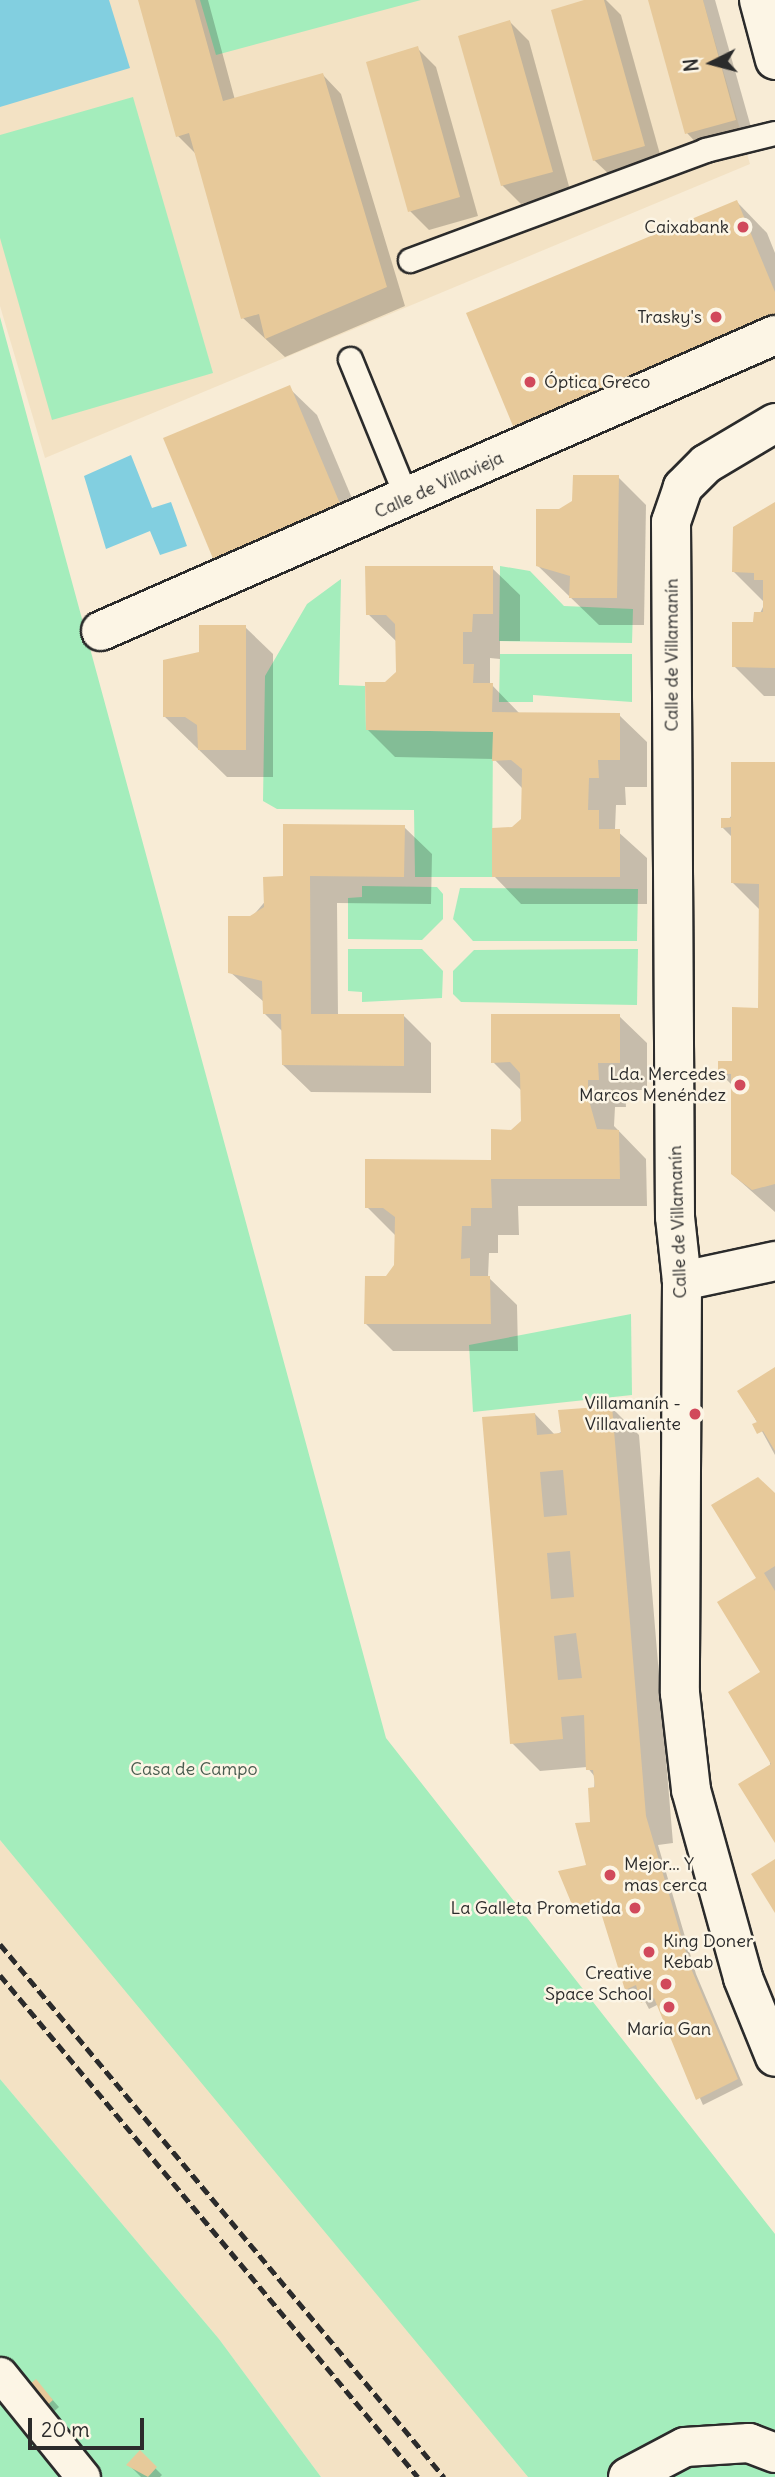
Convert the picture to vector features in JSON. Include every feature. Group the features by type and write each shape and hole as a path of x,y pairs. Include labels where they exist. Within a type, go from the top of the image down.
{"street":[{"path":"759,0 775,60"},
{"name":"Calle de Villavieja","path":"101,631 407,499 775,335"},
{"name":"Calle de Villamanín","path":"775,423 706,464 683,486 671,522 675,1217 682,1281 680,1693 691,1790 743,1978 775,2057"},
{"path":"682,1281 775,1261"},
{"path":"0,2374 83,2477"},
{"path":"628,2477 685,2447 749,2442 775,2453"}],"lane":[{"path":"410,260 705,150 775,133"},
{"path":"350,359 407,499"}],"shaded area":[{"path":"0,0 703,0 750,164 45,458 0,306"},
{"path":"0,1840 247,2132 528,2477 321,2477 219,2339 0,2079"}],"green space":[{"path":"200,0 421,0 216,55"},
{"path":"133,97 213,373 52,420 0,238 0,135"},
{"name":"Casa de Campo","path":"0,317 386,1738 775,2234 775,2477 528,2477 0,1840"},
{"path":"500,566 530,571 564,606 633,609 632,643 499,641"},
{"path":"341,579 339,685 365,686 366,730 493,732 492,877 415,877 414,810 277,809 263,801 265,676 307,604"},
{"path":"500,654 632,654 632,702 533,695 533,702 499,702"},
{"path":"362,886 437,887 443,894 443,919 422,940 348,939 348,898 362,897"},
{"path":"460,888 638,889 637,941 473,941 453,919"},
{"path":"348,949 422,949 443,971 442,998 362,1002 362,992 348,991"},
{"path":"638,949 637,1005 461,1002 453,994 453,971 474,950"},
{"path":"631,1314 632,1395 473,1412 469,1345"},
{"path":"0,2079 219,2339 321,2477 0,2477"}],"water":[{"path":"0,0 109,0 130,68 0,107"},
{"path":"131,455 152,508 171,502 187,546 160,555 150,531 106,549 84,476"}],"building":[{"path":"138,0 195,0 223,101 323,73 387,287 265,339 259,314 241,319 189,133 176,137"},
{"path":"584,0 604,0 645,146 593,161 551,10"},
{"path":"648,0 703,0 736,120 685,134"},
{"path":"510,20 553,172 501,186 458,36"},
{"path":"418,46 460,197 408,212 366,62"},
{"path":"737,200 775,292 775,317 513,426 466,313"},
{"path":"290,385 341,506 214,561 163,438"},
{"path":"573,475 619,475 617,598 569,598 570,576 536,566 536,509 559,509 572,501"},
{"path":"775,502 775,668 732,667 732,622 753,622 754,612 763,612 763,580 754,580 754,573 732,572 733,527"},
{"path":"365,566 493,566 493,614 473,614 472,632 463,632 463,664 474,664 473,683 493,683 492,712 620,713 620,760 598,760 599,778 589,778 588,810 599,810 599,829 620,829 620,877 492,877 492,828 512,827 521,819 522,769 511,760 492,761 493,732 366,730 365,682 385,682 396,672 395,624 386,615 366,615"},
{"path":"199,625 246,625 246,750 198,750 197,725 185,717 163,717 163,660 199,652"},
{"path":"731,762 775,762 775,1184 752,1190 731,1174 731,1074 718,1074 718,1061 732,1061 732,1007 758,1008 759,884 731,883 731,827 721,828 721,818 731,818"},
{"path":"283,824 405,825 404,877 310,876 311,1014 404,1014 404,1066 282,1065 281,1014 263,1014 262,981 228,973 228,916 250,916 264,907 263,877 283,876"},
{"path":"491,1014 620,1014 620,1063 598,1063 599,1080 588,1080 588,1097 597,1129 619,1130 620,1179 491,1179 492,1208 471,1208 471,1226 462,1226 461,1259 470,1258 470,1276 490,1276 491,1324 364,1324 365,1276 386,1276 394,1265 395,1217 383,1208 365,1208 365,1159 491,1160 491,1129 511,1130 521,1121 520,1073 510,1062 491,1063"},
{"path":"775,1367 775,1451 763,1431 757,1434 752,1424 757,1422 737,1391"},
{"path":"612,1406 646,1816 690,1966 738,2079 696,2100 654,1998 641,2003 636,1985 625,1990 597,1900 573,1907 558,1871 586,1865 575,1823 590,1822 588,1788 595,1787 593,1770 586,1770 584,1715 561,1717 563,1739 510,1744 482,1417 535,1413 537,1435 561,1433 558,1410","holes":["563,1470 567,1515 544,1517 540,1472","570,1551 574,1597 551,1599 547,1553","576,1633 582,1678 558,1680 554,1636"]},
{"path":"758,1477 775,1493 775,1566 764,1573 775,1591 775,1843 738,1784 771,1764 728,1692 760,1672 717,1602 756,1578 711,1505"},
{"path":"775,1859 775,1913 751,1874"},
{"path":"36,2379 53,2400 31,2420 24,2389"},
{"path":"140,2450 157,2467 148,2477 126,2465"}],"railway":[{"path":"0,1944 444,2477"},
{"path":"0,1975 418,2477"}],"place":[{"name":"Caixabank","path":"743,227"},
{"name":"Trasky's","path":"716,317"},
{"name":"Óptica Greco","path":"530,382"},
{"name":"Lda. Mercedes Marcos Menéndez","path":"740,1085"},
{"name":"Villamanín - Villavaliente","path":"695,1414"},
{"name":"Mejor... Y mas cerca","path":"610,1875"},
{"name":"La Galleta Prometida","path":"635,1908"},
{"name":"King Doner Kebab","path":"649,1952"},
{"name":"Creative Space School","path":"666,1984"},
{"name":"María Gan","path":"669,2007"}]}
